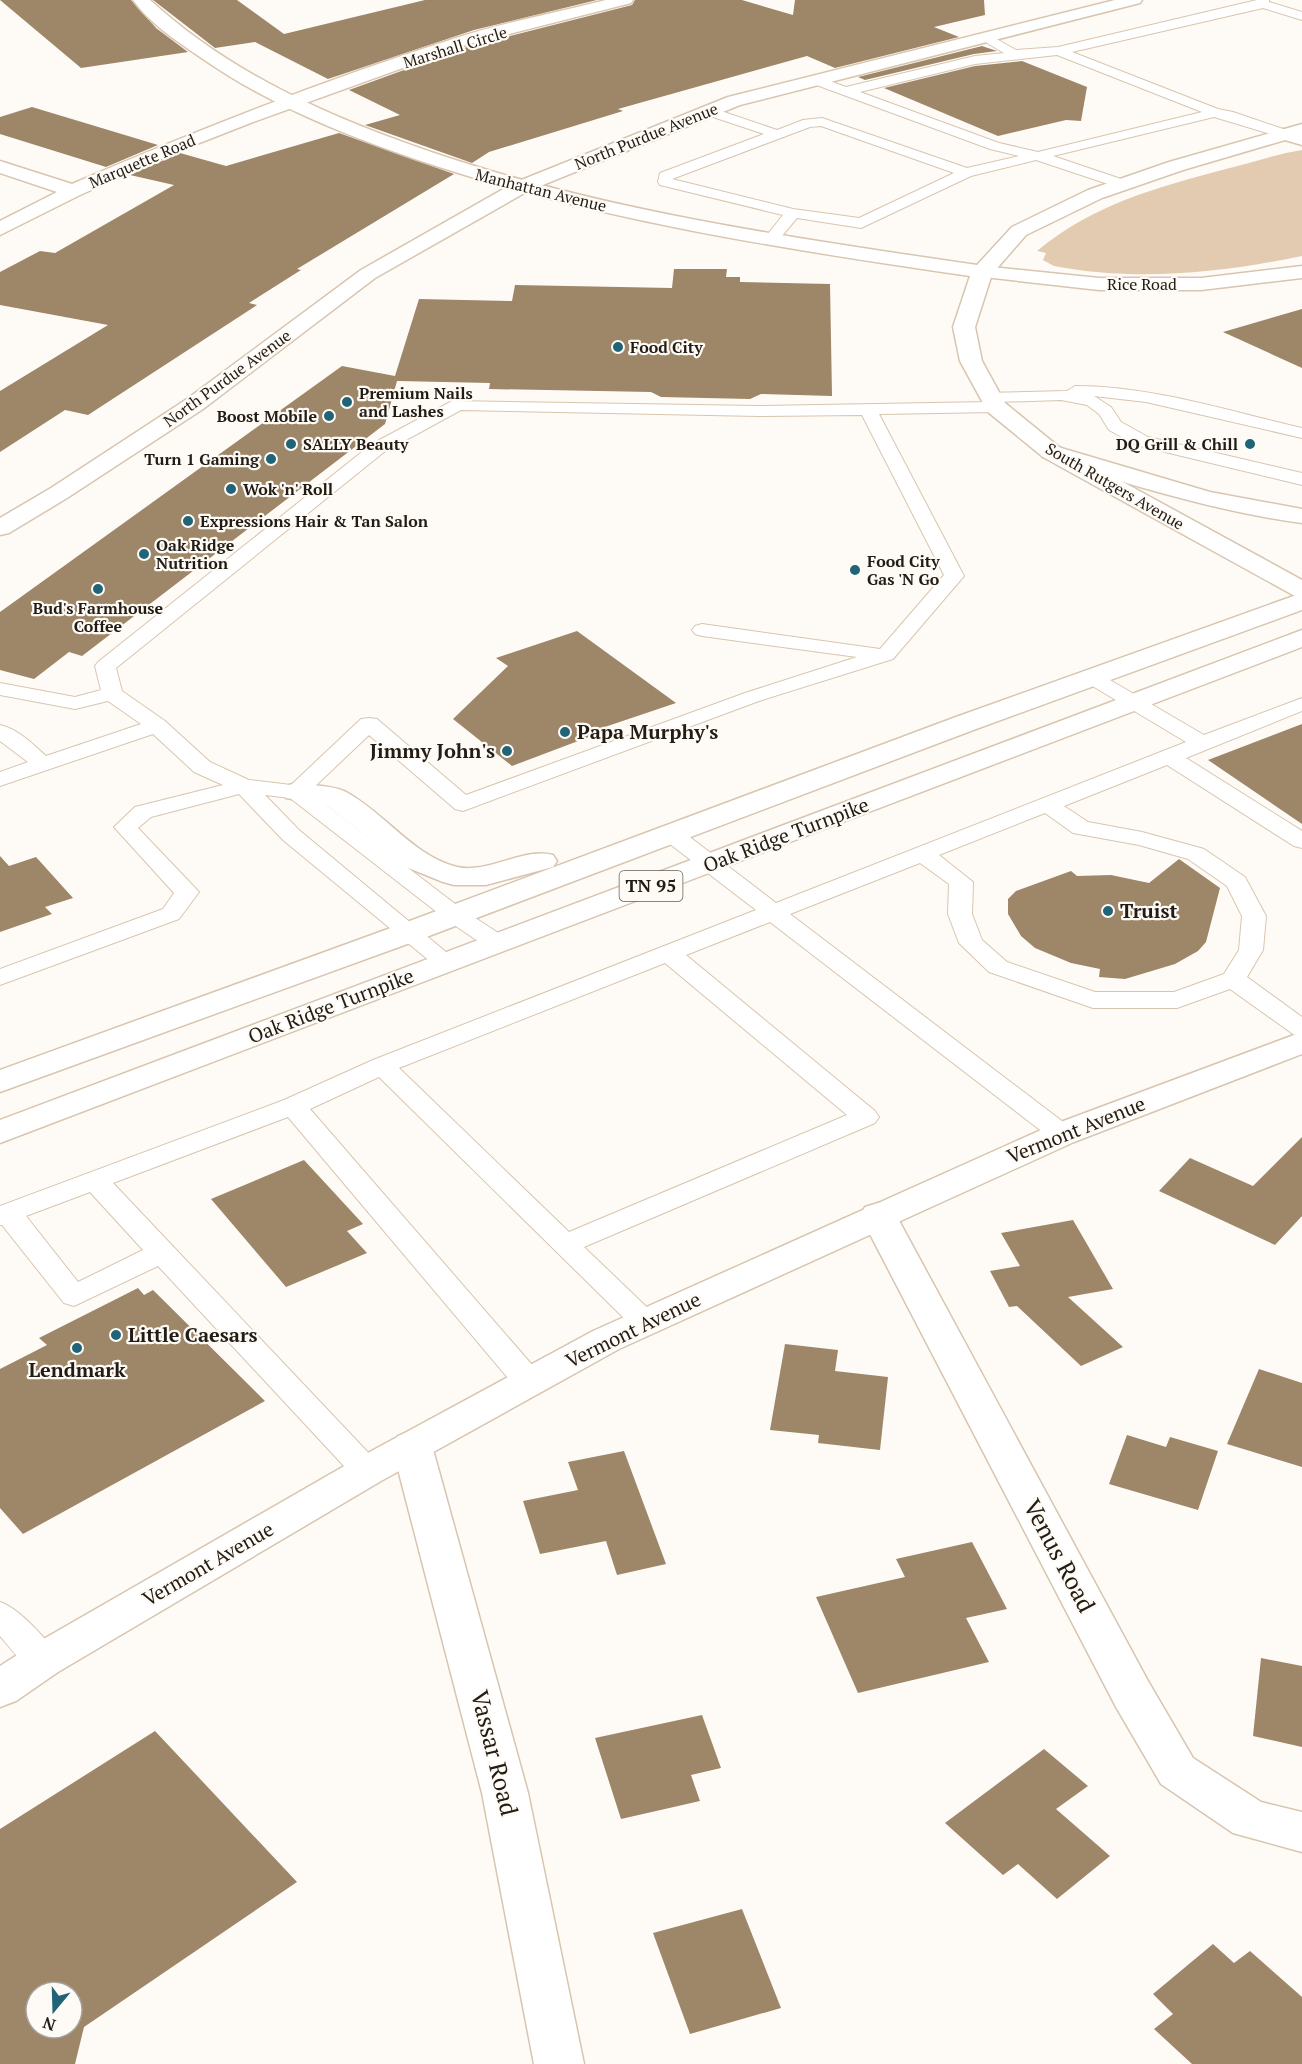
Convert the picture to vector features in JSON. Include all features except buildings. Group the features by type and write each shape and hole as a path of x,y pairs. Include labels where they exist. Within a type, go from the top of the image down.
{"main road":[{"name":"Manhattan Avenue","path":"141,0 162,21 207,55 289,103 434,160 521,187 771,240 982,272"},
{"name":"Marshall Circle","path":"289,103 463,41 625,0"},
{"name":"North Purdue Avenue","path":"0,528 59,493 195,404 368,274 521,187 734,101 1134,0"},
{"name":"Marquette Road","path":"0,229 73,190 173,147 289,103"},
{"name":"South Rutgers Avenue","path":"1296,134 1122,184 1095,194 1019,231 982,272 964,327 971,362 993,402 1051,452 1302,590"},
{"path":"0,167 73,190"},
{"name":"Rice Road","path":"982,272 1099,284 1201,284 1302,272"},
{"path":"1051,452 1200,499 1262,512 1302,516"},
{"name":"Oak Ridge Turnpike","path":"0,1082 410,932 869,759 1302,601"},
{"name":"Oak Ridge Turnpike","path":"0,1132 1302,638"},
{"path":"296,792 335,798 417,861 436,870 454,876 486,876 525,867 734,790 869,759"},
{"path":"0,1061 56,1046 137,1031"},
{"name":"Vermont Avenue","path":"0,1689 44,1660 367,1471 606,1340 878,1215 1062,1134 1302,1042"},
{"name":"Venus Road","path":"878,1215 1127,1684 1177,1771 1249,1819 1302,1832"},
{"name":"Vassar Road","path":"412,1446 505,1793 559,2064"}],"lane":[{"path":"1287,0 1295,0"},
{"path":"845,91 975,60 1058,51 1263,2 1302,16"},
{"path":"986,37 1011,56"},
{"path":"1058,51 1204,107 1214,113"},
{"path":"816,80 995,146 1038,156 1122,184"},
{"path":"709,111 777,134"},
{"path":"966,173 822,122 808,123 665,176 665,182 793,213 861,223 966,173 1214,113 1296,134"},
{"path":"771,240 793,213"},
{"path":"1060,396 1074,391 1100,391 1146,397 1302,433"},
{"path":"497,943 454,915 296,792 244,786 202,767 157,726 112,694 105,666 378,448 458,405 759,411 993,402 1060,396 1093,401 1105,411 1115,426 1142,441 1302,479"},
{"path":"296,792 369,724 463,804 752,697 886,655 954,576 867,408"},
{"path":"702,630 886,655"},
{"path":"1091,677 1203,743"},
{"path":"0,689 75,703 112,694"},
{"path":"161,1253 74,1296 4,1214 293,1106 382,1066 1302,704"},
{"path":"0,779 157,726"},
{"path":"0,730 23,746 43,765"},
{"path":"1168,756 1302,841"},
{"path":"244,786 291,835 446,962"},
{"path":"0,978 171,914 187,892 125,827 143,812 244,786"},
{"path":"922,854 961,882 960,914 971,943 998,967 1094,1000 1176,1000 1233,979 1251,950 1254,916 1237,882 1196,854 1142,839 1081,828 1047,804"},
{"path":"670,833 1062,1134"},
{"path":"565,1244 866,1117 668,953"},
{"path":"1233,979 1302,1029"},
{"path":"382,1066 645,1322"},
{"path":"293,1106 529,1382"},
{"path":"94,1180 367,1471"},
{"path":"0,1615 44,1660"}],"shaded area":[{"path":"1302,150 1302,256 1210,271 1116,274 1054,266 1043,260 1046,253 1037,251 1081,221 1126,200 1200,176"}],"place":[{"name":"Food City","path":"618,347"},
{"name":"Premium Nails and Lashes","path":"347,402"},
{"name":"Boost Mobile","path":"329,416"},
{"name":"SALLY Beauty","path":"291,444"},
{"name":"DQ Grill & Chill","path":"1250,444"},
{"name":"Turn 1 Gaming","path":"271,459"},
{"name":"Wok 'n' Roll","path":"231,489"},
{"name":"Expressions Hair & Tan Salon","path":"188,521"},
{"name":"Oak Ridge Nutrition","path":"144,554"},
{"name":"Food City Gas 'N Go","path":"855,570"},
{"name":"Bud's Farmhouse Coffee","path":"98,589"},
{"name":"Papa Murphy's","path":"565,732"},
{"name":"Jimmy John's","path":"507,751"},
{"name":"Truist","path":"1108,911"},
{"name":"Little Caesars","path":"116,1335"},
{"name":"Lendmark","path":"77,1348"}]}
